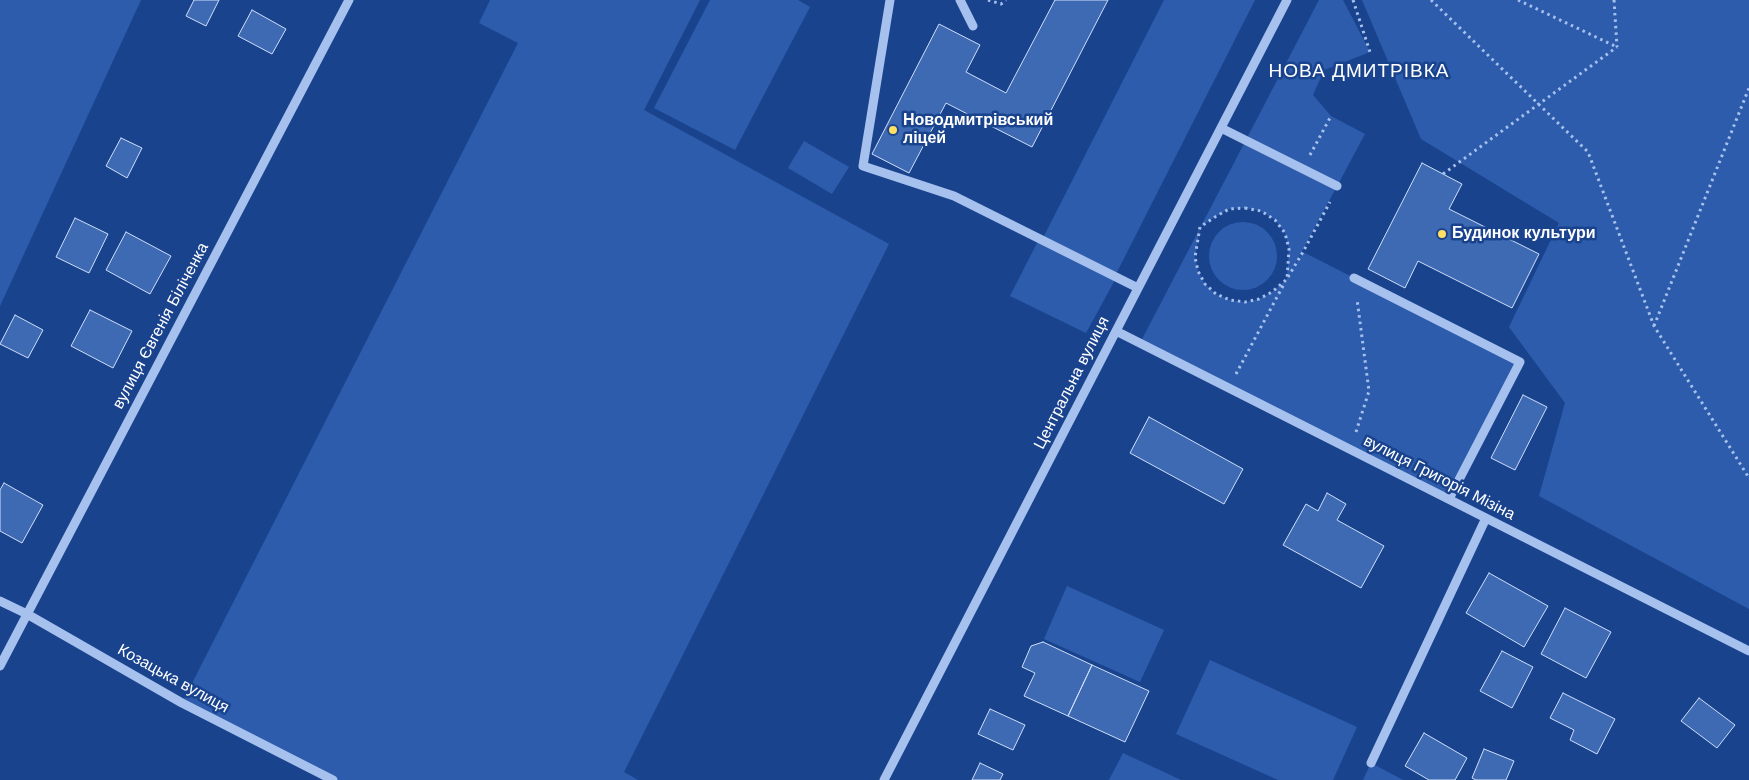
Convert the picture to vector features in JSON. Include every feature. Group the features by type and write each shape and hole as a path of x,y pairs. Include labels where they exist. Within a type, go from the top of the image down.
{"street":[{"name":"вулиця Євгенія Біліченка","path":"0,666 349,0"},
{"path":"890,0 863,166 954,196 1138,288"},
{"path":"960,0 973,26"},
{"name":"Центральна вулиця","path":"884,780 1287,0"},
{"path":"1221,128 1337,186"},
{"path":"1354,278 1520,362 1449,499"},
{"name":"вулиця Григорія Мізіна","path":"1116,331 1749,651"},
{"path":"1371,763 1486,518"},
{"name":"Козацька вулиця","path":"0,601 27,614 182,703 333,780"}],"path":[{"path":"988,0 1001,4 1006,0"},
{"path":"1353,0 1370,52"},
{"path":"1431,0 1588,152 1654,326 1749,478"},
{"path":"1518,0 1617,48"},
{"path":"1614,0 1617,48"},
{"path":"1443,174 1617,48"},
{"path":"1654,326 1749,88"},
{"path":"1303,168 1331,116"},
{"path":"1228,387 1287,279 1304,252 1337,186"},
{"path":"1245,208 1261,212 1275,220 1284,233 1289,249 1287,279 1272,292 1259,299 1245,302 1230,300 1216,294 1205,284 1198,271 1195,257 1200,227 1229,209 1245,208"},
{"path":"1350,449 1369,391 1354,278"}],"shaded area":[{"path":"0,0 141,0 0,306"},
{"path":"490,0 700,0 644,110 889,244 624,772 638,780 333,780 182,703 518,43 479,23"},
{"path":"710,0 798,0 810,7 735,150 654,108"},
{"path":"1164,0 1255,0 1116,274 1043,238"},
{"path":"1319,0 1343,0 1370,52 1324,70 1313,95 1331,116 1365,134 1293,268 1303,252 1520,362 1449,499 1140,343 1200,229 1195,257 1198,271 1205,284 1216,294 1230,300 1245,302 1259,299 1272,292 1287,279 1289,249 1285,233 1275,220 1261,211 1245,208 1229,209 1201,226"},
{"path":"1362,0 1749,0 1749,609 1539,496 1565,403 1509,327 1559,223 1421,139"},
{"path":"804,141 849,167 832,194 788,168"},
{"path":"1243,222 1256,225 1267,232 1274,243 1277,256 1274,269 1267,280 1256,287 1243,290 1230,287 1219,280 1212,269 1209,256 1212,243 1219,232 1230,225"},
{"path":"1038,241 1116,278 1086,333 1010,296"},
{"path":"1067,586 1164,630 1140,682 1044,639"},
{"path":"1210,660 1357,727 1333,780 1278,780 1176,734"},
{"path":"1123,753 1181,780 1109,780"},
{"path":"1371,763 1403,780 1363,780"}],"building":[{"path":"194,0 219,0 206,26 186,16"},
{"path":"1055,0 1108,0 1032,147 946,103 909,173 872,154 939,24 980,45 966,72 1006,93"},
{"path":"252,10 286,29 272,54 238,36"},
{"path":"121,138 142,148 127,178 106,166"},
{"name":"Будинок культури","path":"1422,163 1462,184 1449,209 1539,254 1512,308 1418,261 1405,288 1368,269"},
{"path":"75,218 108,234 89,273 56,257"},
{"path":"126,232 171,256 150,294 106,270"},
{"path":"90,310 132,331 113,368 71,346"},
{"path":"15,315 43,330 28,358 0,344"},
{"path":"1523,395 1547,407 1515,470 1491,458"},
{"path":"1149,417 1243,469 1224,504 1130,453"},
{"path":"4,483 43,505 22,543 0,531 0,490"},
{"path":"1327,493 1346,504 1337,520 1384,546 1361,588 1283,545 1306,504 1318,511"},
{"path":"1489,573 1548,606 1524,647 1466,613"},
{"path":"1565,608 1611,632 1586,678 1541,654"},
{"path":"1043,642 1092,665 1068,716 1024,696 1035,673 1022,667 1031,646"},
{"path":"1502,651 1533,667 1512,708 1480,691"},
{"path":"1092,665 1149,691 1125,742 1068,716"},
{"path":"1563,693 1615,719 1597,754 1570,740 1574,730 1550,718"},
{"path":"1699,698 1735,725 1717,748 1681,721"},
{"path":"990,709 1025,725 1013,750 978,734"},
{"path":"1424,733 1467,758 1455,780 1429,780 1405,766"},
{"path":"1484,749 1514,761 1506,780 1476,780 1472,778"},
{"path":"980,763 1003,774 1000,780 972,780"}],"place":[{"name":"Новодмитрівський ліцей","path":"893,130"},
{"name":"Будинок культури","path":"1442,234"}],"district":[{"name":"НОВА ДМИТРІВКА","path":"1359,72"}]}
